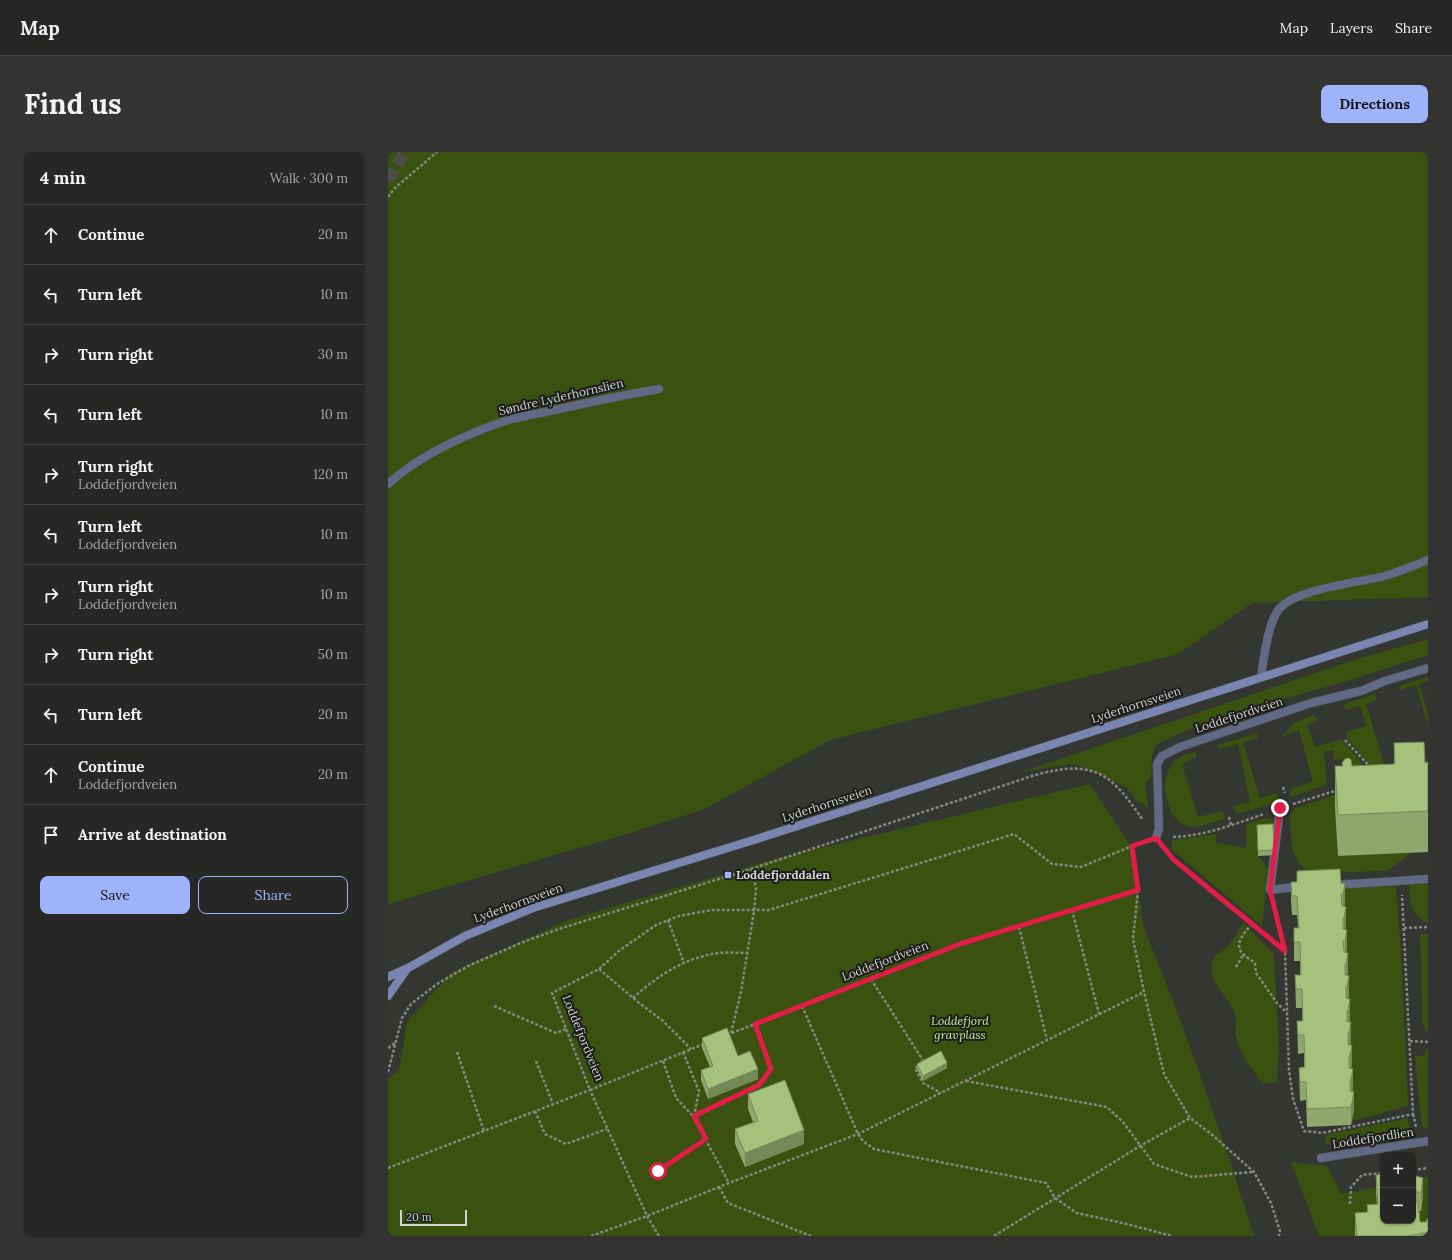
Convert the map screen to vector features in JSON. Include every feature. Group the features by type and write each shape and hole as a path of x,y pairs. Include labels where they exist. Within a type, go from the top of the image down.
{"main road":[{"name":"Lyderhornsveien","path":"388,977 408,968 465,936 533,908 771,834 1428,624"},
{"name":"Lyderhornsveien","path":"388,996 408,968"}],"street":[{"name":"Søndre Lyderhornslien","path":"388,484 398,475 442,447 503,422 659,389"},
{"path":"1261,677 1268,639 1277,611 1288,600 1315,591 1388,576 1428,560"},
{"name":"Loddefjordveien","path":"1156,838 1159,829 1157,764 1162,756 1180,747 1311,703 1361,691 1385,681 1428,668"},
{"path":"1280,808 1270,890 1313,885"},
{"path":"1329,885 1345,886 1428,879"},
{"name":"Loddefjordlien","path":"1321,1158 1428,1141"}],"path":[{"path":"388,197 395,188 436,152"},
{"path":"1345,740 1374,771"},
{"path":"388,1072 402,1018 411,1004 437,984 468,966 523,942 562,928 751,869 1035,775 1065,768 1078,768 1096,772 1107,778 1119,788 1174,860 1285,951"},
{"path":"1229,817 1231,825"},
{"name":"Loddefjordveien","path":"704,1043 590,1090 552,993 599,969 626,946 656,925 679,916 711,910 769,910 1014,834 1052,864 1081,867 1156,838"},
{"path":"1132,846 1138,890 1133,939 1164,1074 1190,1118 1210,1133 1254,1172 1271,1203 1280,1231 1279,1236"},
{"path":"731,1033 741,992 754,911 756,888 751,869"},
{"path":"1270,890 1285,951 1289,1070 1293,1099 1304,1131 1322,1133 1413,1114 1401,881"},
{"name":"Loddefjordveien","path":"725,1036 960,944 1138,890"},
{"path":"1072,910 1099,1014"},
{"path":"668,920 684,963"},
{"path":"1252,924 1239,941 1240,949 1243,955 1254,963 1256,973 1276,1003 1287,1013"},
{"path":"1019,926 1047,1040"},
{"path":"1404,928 1428,927"},
{"path":"633,998 650,982 674,967 684,963 718,953 747,953"},
{"path":"1236,967 1243,955"},
{"path":"599,969 663,1021 691,1049"},
{"path":"871,979 924,1063 915,1068 923,1083 941,1093"},
{"path":"591,1236 647,1216 858,1134 1144,992"},
{"path":"494,1006 556,1033 566,1029"},
{"path":"802,1006 858,1134 863,1141 874,1150 1046,1184 1055,1198 1077,1213 1172,1236"},
{"path":"694,1116 759,1085 771,1069 755,1024"},
{"path":"1410,1041 1428,1042"},
{"path":"388,1048 395,1043"},
{"path":"457,1052 484,1131"},
{"path":"683,1052 699,1092 694,1116"},
{"path":"536,1061 553,1104"},
{"path":"663,1061 676,1098 694,1116 729,1183"},
{"path":"966,1080 1107,1107 1123,1122 1154,1164 1192,1177 1254,1172"},
{"path":"388,1168 590,1090 647,1216 659,1236"},
{"path":"535,1111 545,1134 566,1144 608,1129"},
{"path":"994,1236 1140,1146 1190,1118"},
{"path":"658,1171 706,1139"},
{"path":"1416,1170 1428,1168"},
{"path":"1350,1204 1351,1188 1362,1175 1380,1173"},
{"path":"719,1187 728,1203 811,1236"}],"green space":[{"path":"388,152 1428,152 1428,597 1252,603 1178,654 830,740 705,809 630,833 388,904"},
{"path":"1428,639 1428,655 1337,684 1234,713 1187,730 1156,745 1152,755 1151,777 1145,784 1148,808 1136,800 1126,787 1081,766 1070,764 1022,772 1357,659"},
{"path":"1428,677 1428,681 1419,684 1428,715 1428,725 1416,685 1400,690 1399,686"},
{"path":"1375,694 1377,700 1366,704 1385,768 1375,771 1349,741 1346,732 1366,726 1360,706 1346,710 1344,704"},
{"path":"1313,715 1319,720 1307,725 1315,747 1342,739 1370,773 1343,782 1342,759 1334,760 1333,750 1324,752 1327,784 1295,796 1290,796 1291,789 1313,782 1299,730 1281,737 1294,723"},
{"path":"1257,733 1258,738 1243,742 1260,798 1276,793 1279,798 1277,803 1236,814 1233,806 1250,802 1238,744 1219,749 1218,745"},
{"path":"1196,752 1196,757 1182,764 1198,817 1222,811 1225,819 1201,826 1190,827 1180,823 1171,813 1164,787 1168,771 1175,760 1186,754"},
{"name":"Loddefjord gravplass","path":"1090,784 1131,846 1144,928 1194,1058 1231,1164 1254,1236 388,1236 388,1079 399,1070 407,1022 452,972 568,920 778,858"},
{"path":"1355,788 1411,853 1387,871 1309,873 1298,862 1292,849 1290,814 1294,809"},
{"path":"1264,818 1272,819 1274,825 1258,856 1268,868 1262,926 1171,849 1172,840 1217,834 1215,842 1246,848 1247,824"},
{"path":"1428,882 1427,923 1417,915 1412,907 1409,885"},
{"path":"1396,886 1402,966 1408,1106 1352,1121 1354,1111 1350,1110 1349,1052 1351,1041 1345,994 1348,971 1343,913 1345,902 1340,888"},
{"path":"1243,923 1274,954 1279,1053 1277,1082 1263,1084 1246,1061 1240,1049 1235,1031 1236,1018 1234,1010 1213,976 1212,968 1214,957 1224,950"},
{"path":"1420,934 1428,934 1428,1032 1423,1026"},
{"path":"1425,1050 1428,1050 1428,1127 1422,1129 1415,1056 1424,1056"},
{"path":"1408,1118 1410,1129 1326,1144 1325,1135"},
{"path":"1291,1162 1327,1166 1341,1194 1380,1187 1380,1224 1416,1224 1416,1179 1428,1177 1428,1236 1319,1236"}],"building":[{"path":"1424,742 1425,763 1428,762 1428,811 1338,815 1335,766 1343,766 1342,763 1345,759 1349,758 1352,766 1395,764 1394,743"},
{"path":"1273,824 1274,850 1258,851 1257,825"},
{"path":"1340,869 1341,883 1345,884 1343,894 1341,894 1342,906 1346,907 1343,918 1343,929 1347,930 1345,941 1343,941 1344,952 1348,953 1345,964 1345,975 1349,976 1346,987 1346,998 1350,999 1347,1010 1347,1022 1351,1022 1348,1033 1348,1045 1352,1045 1349,1056 1349,1068 1353,1069 1350,1080 1350,1091 1354,1092 1351,1107 1307,1109 1306,1082 1300,1082 1299,1068 1305,1067 1304,1035 1298,1035 1297,1021 1303,1021 1302,989 1296,989 1295,975 1301,975 1300,942 1294,942 1294,928 1299,928 1297,896 1292,896 1291,882 1297,882 1297,871"},
{"path":"727,1028 738,1056 750,1051 758,1069 708,1089 701,1070 713,1066 702,1038"},
{"path":"941,1051 947,1063 923,1076 917,1064"},
{"path":"785,1080 804,1130 745,1153 735,1129 758,1121 748,1094"},
{"path":"1380,1174 1380,1224 1416,1224 1416,1201 1418,1201 1420,1222 1426,1222 1428,1219 1428,1235 1427,1233 1421,1233 1406,1236 1357,1236 1355,1213 1368,1212 1367,1205 1378,1204 1376,1175"},
{"path":"1416,1176 1423,1178 1421,1192 1417,1193"}],"tunnel":[{"path":"388,180 405,152"}],"place":[{"name":"Loddefjorddalen","path":"728,875"}],"route":[{"path":"658,1171 706,1139 694,1116 759,1085 771,1069 755,1024 960,944 1138,890 1132,846 1156,838 1174,860 1285,951 1270,890 1280,808"}]}
